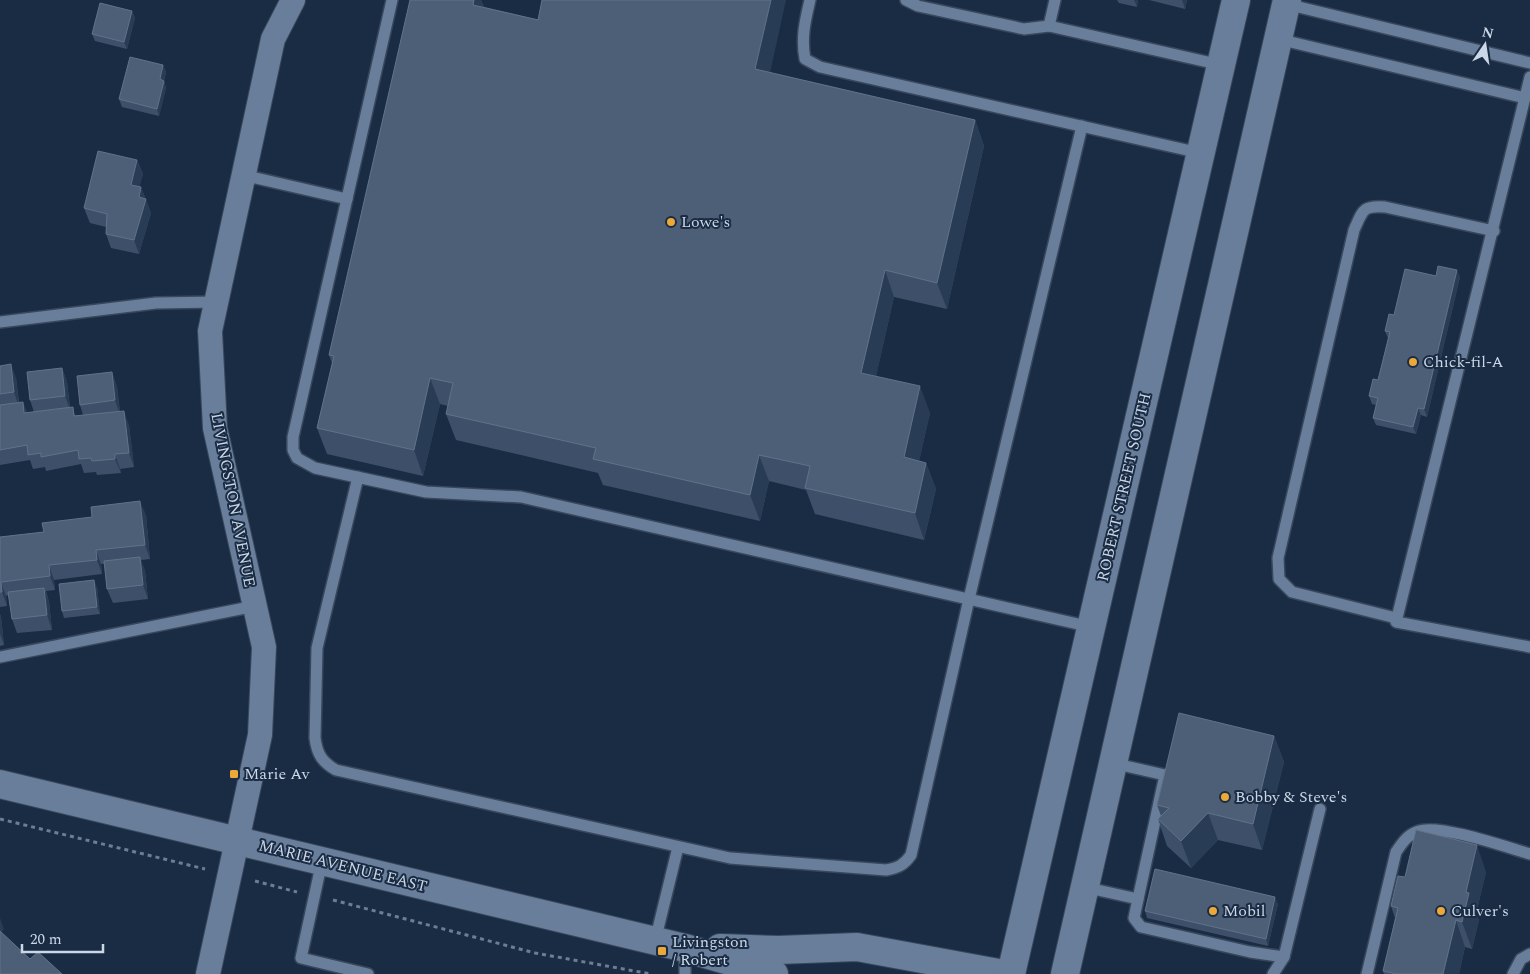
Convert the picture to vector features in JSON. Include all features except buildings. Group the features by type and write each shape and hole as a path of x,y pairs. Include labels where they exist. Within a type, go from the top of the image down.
{"main road":[{"name":"ROBERT STREET SOUTH","path":"1011,974 1236,0"},
{"path":"1065,974 1286,2"},
{"name":"MARIE AVENUE EAST","path":"0,784 655,941 685,961 774,974"},
{"name":"MARIE AVENUE EAST","path":"685,961 778,950 857,947 1004,974"}],"street":[{"name":"LIVINGSTON AVENUE","path":"208,974 260,735 264,647 215,428 210,331 273,39 293,0"}],"lane":[{"path":"392,0 293,437 293,450 297,458 305,464 358,478 426,492 521,497 1091,627"},
{"path":"810,0 802,33 802,46 805,59 820,67 1200,153"},
{"path":"906,0 918,6 1024,29 1049,26 1221,65"},
{"path":"1049,26 1054,0"},
{"path":"1286,2 1530,63"},
{"path":"1278,40 1525,98"},
{"path":"1530,77 1494,230 1396,618 1396,622 1530,647"},
{"path":"358,478 317,648 315,738 316,750 324,762 336,770 730,858 877,870 897,869 906,863 911,855 969,599 1082,126"},
{"path":"243,175 347,199"},
{"path":"1396,618 1292,592 1279,580 1278,558 1354,230 1363,210 1371,206 1385,207 1494,230"},
{"path":"0,322 156,303 216,302"},
{"path":"0,657 255,606"},
{"path":"1112,763 1165,774 1134,918 1140,927 1250,952 1284,957"},
{"path":"1273,974 1284,957 1320,809"},
{"path":"1367,974 1396,852 1406,838 1420,831 1438,830 1530,854"},
{"path":"655,941 678,847"},
{"path":"322,861 301,958 368,974"},
{"path":"1084,887 1138,899"},
{"path":"1513,974 1521,960 1530,954"}],"path":[{"path":"0,819 190,865"},
{"path":"260,883 535,953 651,974"}],"place":[{"name":"Lowe's","path":"671,222"},
{"name":"Chick-fil-A","path":"1413,362"},
{"name":"Marie Av","path":"234,774"},
{"name":"Bobby & Steve's","path":"1225,797"},
{"name":"Mobil","path":"1213,911"},
{"name":"Culver's","path":"1441,911"},
{"name":"Livingston / Robert","path":"662,951"}]}
